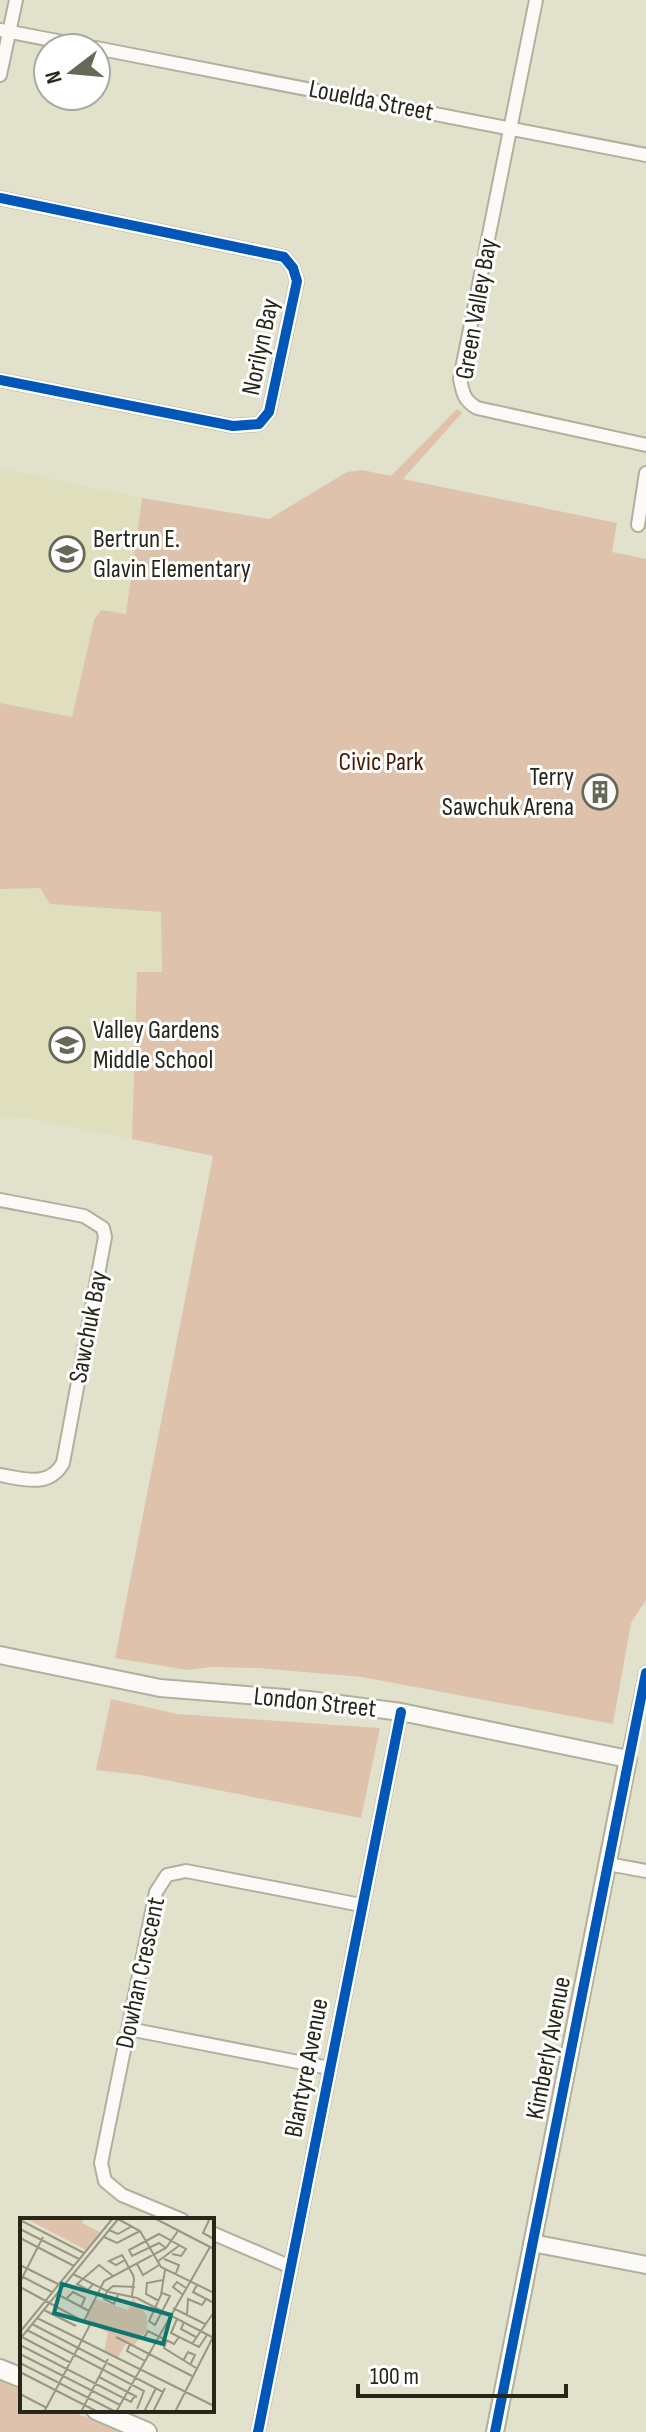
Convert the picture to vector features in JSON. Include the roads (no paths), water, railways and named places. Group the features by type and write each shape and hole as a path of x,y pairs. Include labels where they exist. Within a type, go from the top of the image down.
{"main road":[{"path":"0,2369 20,2377"},
{"path":"101,2412 147,2432"}],"street":[{"path":"0,75 5,31 16,0"},
{"path":"511,129 536,0"},
{"name":"Louelda Street","path":"5,31 32,36"},
{"name":"Louelda Street","path":"112,51 646,155"},
{"name":"Green Valley Bay","path":"511,129 460,379 463,394 466,401 477,408 646,445"},
{"name":"Norilyn Bay","path":"0,198 284,257 293,268 297,281 269,412 259,424 233,426 0,380"},
{"path":"638,525 646,473"},
{"name":"Sawchuk Bay","path":"0,1200 84,1216 103,1228 105,1237 63,1463 52,1477 43,1480 0,1475"},
{"name":"London Street","path":"0,1655 160,1688 309,1700 401,1712 628,1759"},
{"name":"Kimberly Avenue","path":"495,2432 646,1673"},
{"name":"Blantyre Avenue","path":"258,2432 401,1712"},
{"path":"608,1864 646,1871"},
{"name":"Dowhan Crescent","path":"177,2218 122,2195 105,2181 101,2163 156,1892 167,1875 186,1871 361,1905"},
{"path":"129,2029 329,2068"},
{"path":"214,2234 291,2267"},
{"path":"532,2243 646,2265"}],"place":[{"name":"Bertrun E. Glavin Elementary","path":"67,554"},
{"name":"Terry Sawchuk Arena","path":"600,792"},
{"name":"Valley Gardens Middle School","path":"67,1045"}],"park label":[{"name":"Civic Park","path":"381,762"}]}
